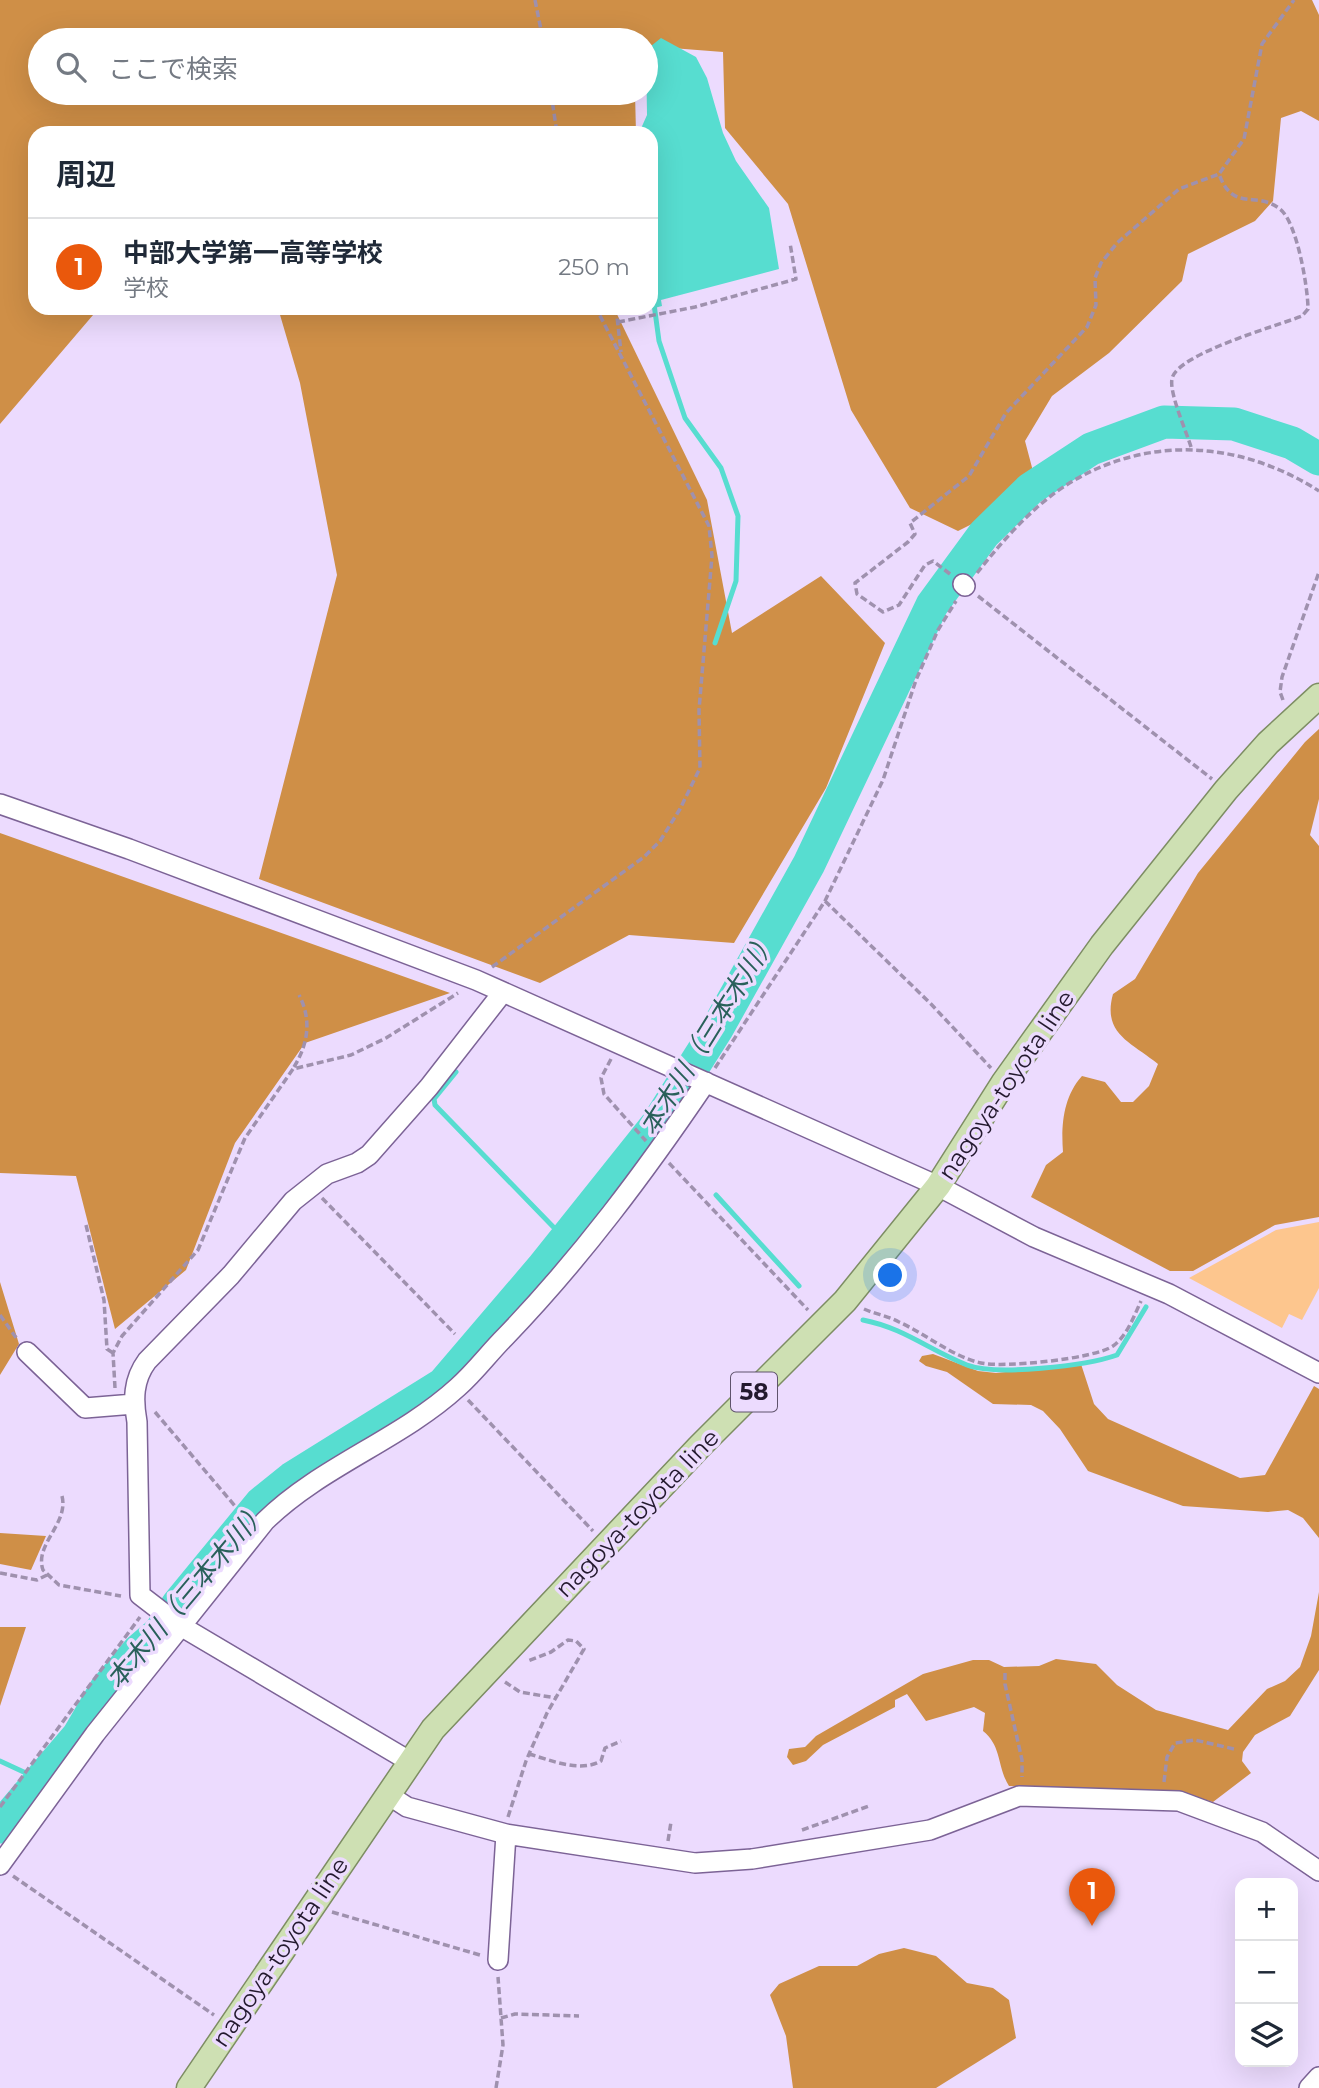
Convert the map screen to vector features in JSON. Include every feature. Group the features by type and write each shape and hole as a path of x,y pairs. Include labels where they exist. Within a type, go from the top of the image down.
{"main road":[{"name":"nagoya-toyota line","path":"188,2088 409,1761 461,1695 848,1297 938,1186 1004,1082 1102,945 1226,790 1319,696"}],"street":[{"path":"0,804 130,849 476,980 938,1186 1034,1237 1149,1285 1319,1373"},
{"path":"409,1761 179,1625 147,1601 137,1422 127,1404 138,1372 146,1361 185,1325 293,1201 327,1174 369,1155 429,1087 503,992"},
{"path":"6,1870 179,1625 242,1547 286,1500 396,1431 457,1388 556,1284 659,1152 705,1081"},
{"path":"27,1352 85,1408 127,1404"},
{"path":"387,1794 407,1807 505,1833 695,1863 724,1863 930,1830 1022,1796 1178,1801 1262,1832 1319,1871"},
{"path":"498,1960 505,1833"},
{"path":"1309,2088 1319,2077"}],"path":[{"path":"535,0 541,28"},
{"path":"938,565 933,561 925,565 899,605 883,612 857,594 855,583 915,534 910,523 969,476 1006,413 1087,327 1096,305 1096,278 1101,263 1117,243 1179,189 1219,174 1244,139 1262,44 1294,0"},
{"path":"553,105 556,126"},
{"path":"1191,447 1172,386 1174,373 1193,357 1302,316 1308,309 1299,253 1286,215 1274,205 1233,197 1224,187 1219,174"},
{"path":"658,314 695,307 796,279 790,243"},
{"path":"293,1069 331,1062 386,1038 476,980 643,857 660,841 680,809 700,768 699,710 712,543 709,526 600,315"},
{"path":"617,315 621,354"},
{"path":"618,322 654,315"},
{"path":"705,1081 825,901 884,780 916,680 938,630 964,585 1026,517 1056,492 1106,466 1140,455 1191,447 1244,457 1296,476 1319,491"},
{"path":"1293,721 1280,692 1282,677 1319,572"},
{"path":"964,585 1226,790"},
{"path":"825,901 931,1004 1004,1082"},
{"path":"235,1506 147,1404 127,1404 114,1383 113,1353 130,1324 198,1250 245,1138 304,1050 308,1027 299,995"},
{"path":"619,1043 601,1078 601,1087 633,1129"},
{"path":"659,1152 821,1324"},
{"path":"311,1187 455,1334"},
{"path":"86,1225 104,1300 107,1349 113,1353"},
{"path":"848,1297 862,1308 898,1321 961,1356 981,1363 1019,1364 1087,1355 1112,1347 1126,1331 1149,1285"},
{"path":"0,1315 27,1352"},
{"path":"457,1388 606,1545"},
{"path":"0,1807 147,1601 59,1585 47,1576 41,1564 41,1557 63,1515 62,1496"},
{"path":"0,1573 37,1580 47,1576"},
{"path":"496,1660 533,1660 568,1640 576,1641 584,1649 529,1754 505,1833"},
{"path":"496,1660 520,1692 556,1698"},
{"path":"1005,1673 1005,1684 1022,1760 1022,1796"},
{"path":"1161,1800 1167,1757 1175,1743 1195,1740 1234,1749"},
{"path":"529,1754 568,1765 596,1764 601,1761 606,1748 621,1741"},
{"path":"793,1835 869,1806"},
{"path":"6,1870 230,2026"},
{"path":"310,1906 498,1960 503,2045 496,2088"},
{"path":"501,2018 515,2014 579,2016"}],"shaded area":[{"path":"0,0 1312,0 1319,15 1319,121 1301,111 1281,118 1273,201 1255,221 1188,254 1182,281 1109,353 1052,396 1025,441 1034,475 986,517 958,531 910,508 851,410 788,204 725,128 723,52 658,47 658,28 28,28 28,105 635,105 636,126 28,126 28,315 93,315 0,424"},
{"path":"661,38 696,57 707,78 723,133 736,161 769,208 779,269 661,300 662,306 658,307 658,126 642,126 647,115 647,105 658,105 658,40"},
{"path":"280,315 617,315 707,500 732,633 821,576 885,643 826,788 734,943 629,935 540,983 259,879 337,575 300,383"},
{"path":"1319,729 1319,799 1310,835 1319,846 1319,1217 1275,1225 1193,1271 1170,1271 1031,1197 1046,1165 1063,1152 1062,1132 1067,1102 1082,1076 1105,1082 1121,1102 1133,1102 1149,1086 1158,1064 1129,1043 1115,1028 1111,1008 1113,994 1135,979 1198,873 1305,742"},
{"path":"0,833 450,993 305,1043 235,1143 186,1270 115,1329 76,1176 0,1173"},
{"path":"1319,1222 1319,1288 1302,1320 1289,1314 1282,1328 1189,1278 1276,1230"},
{"path":"0,1282 19,1344 0,1375"},
{"path":"933,1354 978,1371 996,1373 1081,1364 1094,1404 1108,1419 1240,1478 1265,1475 1314,1386 1319,1389 1319,1538 1303,1518 1288,1510 1268,1512 1183,1506 1088,1471 1060,1429 1043,1411 1031,1405 993,1404 947,1372 919,1361 922,1356"},
{"path":"0,1533 46,1536 31,1570 0,1564"},
{"path":"1319,1592 1319,1670 1290,1716 1255,1735 1243,1752 1242,1761 1251,1773 1213,1802 1181,1793 1009,1786 993,1743 983,1731 985,1713 974,1707 926,1721 907,1694 895,1700 895,1707 823,1745 806,1761 793,1765 787,1757 789,1749 805,1747 816,1736 923,1674 973,1660 989,1660 1004,1667 1039,1666 1056,1659 1096,1664 1117,1685 1156,1710 1228,1730 1267,1689 1285,1681 1300,1667 1311,1636"},
{"path":"0,1627 26,1627 0,1706"},
{"path":"904,1948 936,1956 967,1983 993,1988 1009,2000 1016,2038 936,2088 793,2088 786,2036 770,1995 779,1984 819,1966 857,1966 879,1954"}],"waterway":[{"path":"655,315 659,341 685,418 721,468 738,516 736,581 715,643"},
{"name":"本木川（三本木川）","path":"0,1827 78,1736 105,1690 139,1650 160,1632 178,1604 261,1503 292,1478 443,1384 542,1268 657,1124 717,1029 809,864 932,605 984,534 1030,489 1091,449 1164,422 1234,424 1292,443 1319,459"},
{"path":"456,1072 434,1099 435,1105 565,1239"},
{"path":"716,1195 799,1286"},
{"path":"863,1320 891,1328 967,1365 1019,1370 1064,1366 1117,1355 1146,1307"},
{"path":"0,1761 41,1780"}],"place":[{"name":"中部大学第一高等学校","path":"1092,1926"}]}
